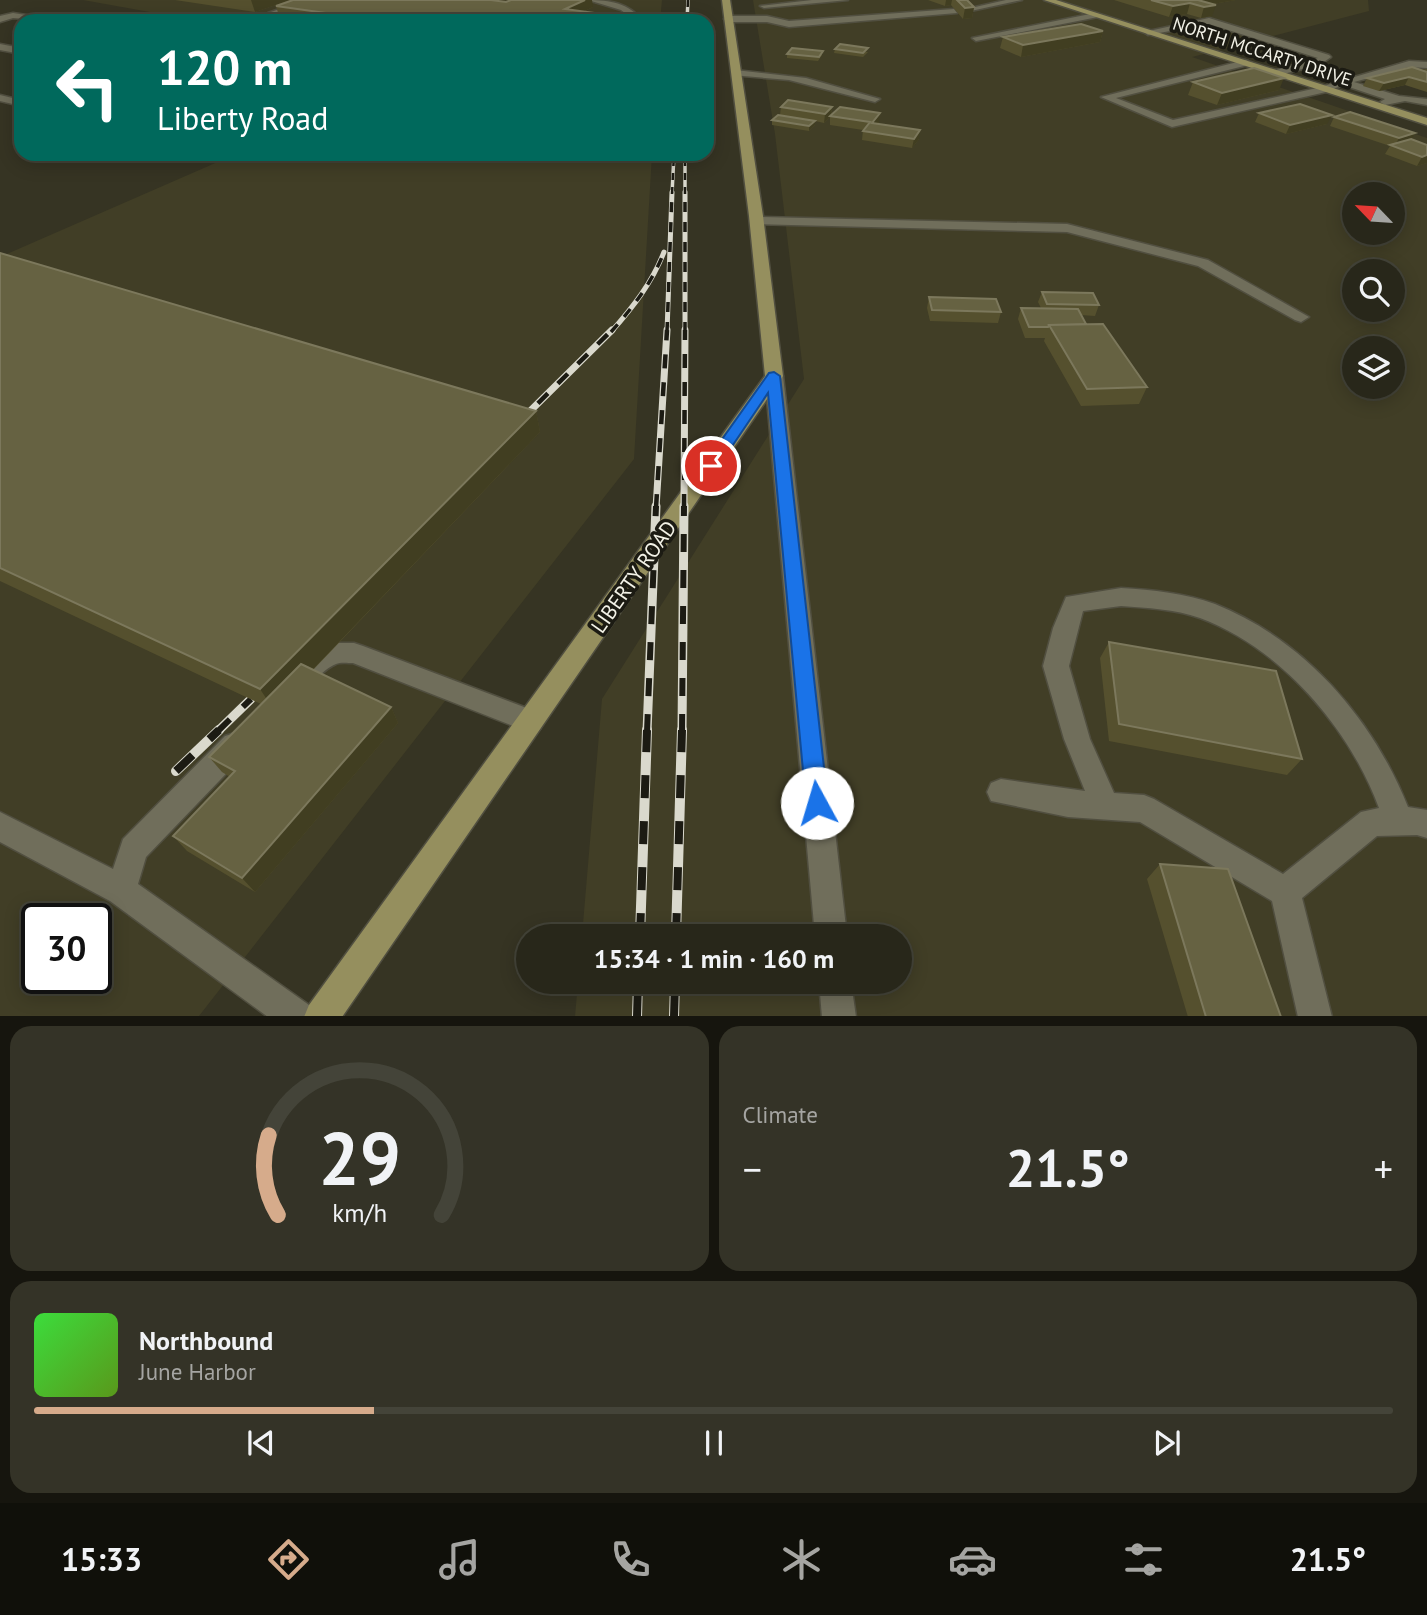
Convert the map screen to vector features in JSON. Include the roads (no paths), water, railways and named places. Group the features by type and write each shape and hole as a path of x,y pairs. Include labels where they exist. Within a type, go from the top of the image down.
{"main road":[{"name":"NORTH MCCARTY DRIVE","path":"1048,0 1427,122"},
{"path":"729,7 774,376"},
{"name":"LIBERTY ROAD","path":"322,1016 774,376"}],"street":[{"path":"274,14 313,0"},
{"path":"592,0 615,5 633,14"},
{"path":"767,19 760,6 844,0"},
{"path":"966,10 1013,0"},
{"path":"0,7 16,10 13,15 0,19"},
{"path":"729,7 789,24 954,11"},
{"path":"976,38 1095,15"},
{"path":"1148,32 1209,21 1326,57 1318,62 1276,73"},
{"path":"1245,63 1106,97 1172,124 1324,89 1409,64 1427,65"},
{"path":"735,73 784,77 875,99"},
{"path":"1343,82 1397,99 1427,102"},
{"path":"1373,104 1397,99"},
{"path":"757,221 1067,229 1203,263 1301,317"},
{"path":"774,376 830,924"},
{"path":"1105,806 1077,740 1056,666 1074,603 1106,596 1138,596 1183,602 1216,613 1262,639 1321,690 1372,759 1413,822"},
{"path":"286,693 331,653 354,653 531,721"},
{"path":"121,890 134,849 252,727"},
{"path":"1001,792 1105,806 1144,808 1285,892 1315,1016"},
{"path":"1285,892 1371,822 1413,822"},
{"path":"0,826 121,890 296,1016"},
{"path":"836,994 839,1016"}],"railway":[{"path":"687,14 688,0"},
{"path":"672,194 674,161"},
{"path":"685,161 685,330"},
{"path":"667,332 672,192"},
{"path":"611,332 641,294 664,252"},
{"path":"518,423 612,330"},
{"path":"656,508 667,330"},
{"path":"684,508 685,330"},
{"path":"647,732 656,506"},
{"path":"682,732 684,506"},
{"path":"217,732 251,699"},
{"path":"176,771 219,730"},
{"path":"640,924 647,730"},
{"path":"676,924 682,730"},
{"path":"637,1016 638,994"},
{"path":"674,1016 675,994"}]}
